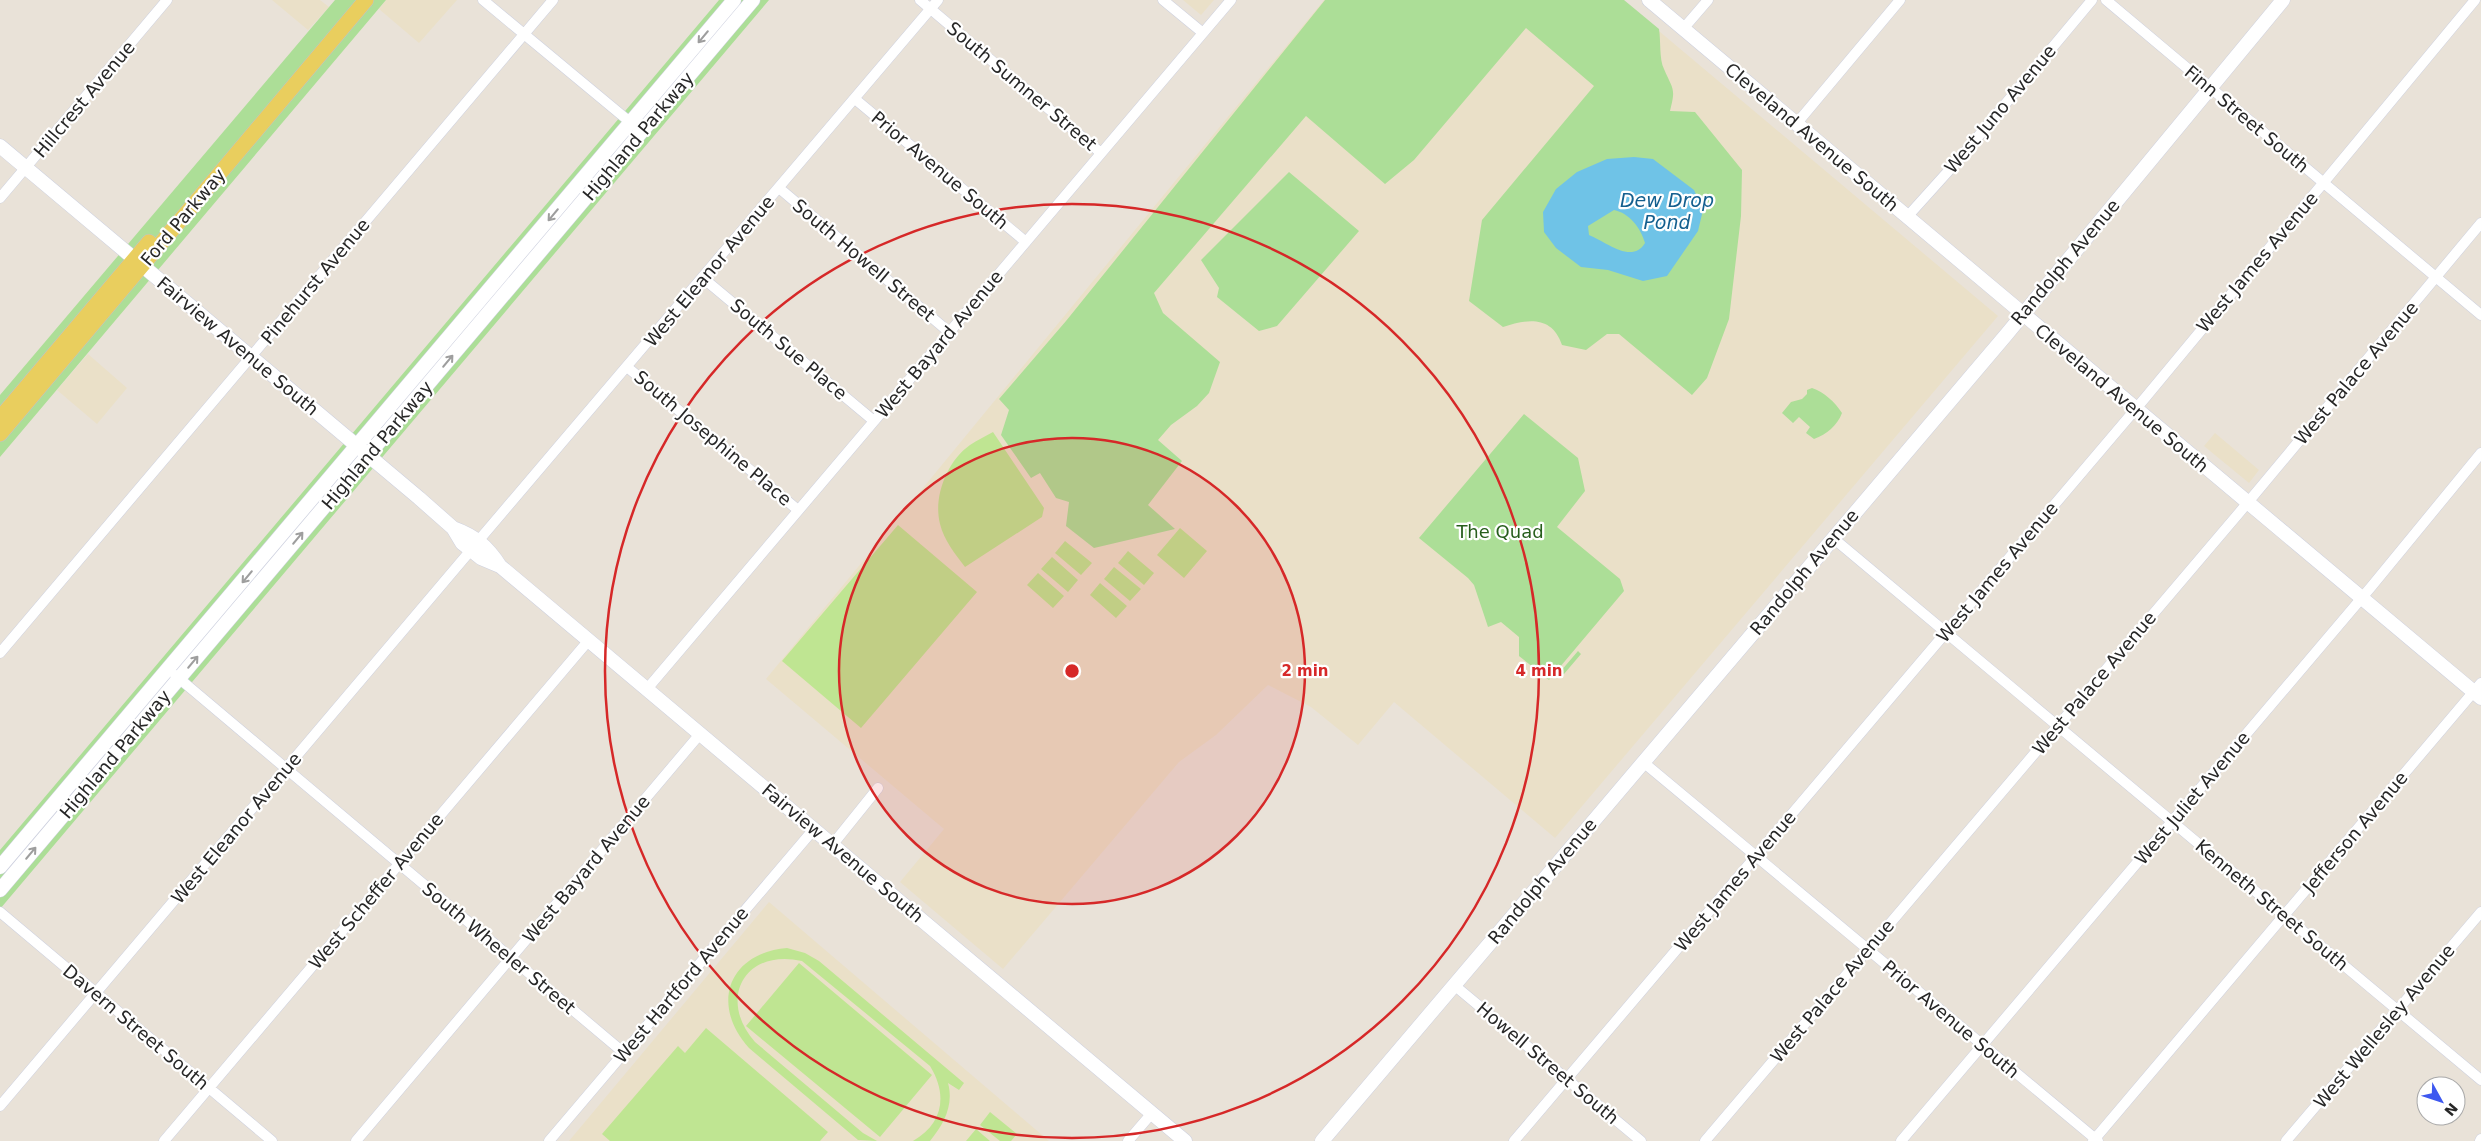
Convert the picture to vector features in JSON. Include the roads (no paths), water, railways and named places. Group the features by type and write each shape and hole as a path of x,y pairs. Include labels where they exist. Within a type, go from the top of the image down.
{"main road":[{"name":"Ford Parkway","path":"0,434 353,0"},
{"name":"Ford Parkway","path":"0,418 138,263 366,0"}],"street":[{"name":"Hillcrest Avenue","path":"0,198 167,0"},
{"path":"483,0 636,127"},
{"name":"Pinehurst Avenue","path":"0,653 553,0"},
{"name":"Highland Parkway","path":"0,867 368,455 636,127 734,0"},
{"name":"Highland Parkway","path":"0,890 357,446 636,127 754,0"},
{"name":"South Sumner Street","path":"920,0 1101,153"},
{"name":"West Eleanor Avenue","path":"0,1106 938,0"},
{"path":"1163,0 1203,33"},
{"name":"West Bayard Avenue","path":"647,688 1231,0"},
{"name":"Cleveland Avenue South","path":"1649,0 2247,503 2479,691"},
{"path":"1684,29 1708,0"},
{"path":"1797,123 1900,0"},
{"name":"West Juno Avenue","path":"1907,217 1961,157 2092,0"},
{"name":"Finn Street South","path":"2106,0 2481,315"},
{"name":"Randolph Avenue","path":"1322,1141 2022,314 2283,0"},
{"name":"West James Avenue","path":"1514,1141 2135,409 2475,0"},
{"name":"Prior Avenue South","path":"855,98 1026,242"},
{"name":"Fairview Avenue South","path":"0,146 453,528 470,534 475,545 489,549 500,566 1185,1141"},
{"name":"South Howell Street","path":"780,188 949,332"},
{"name":"West Palace Avenue","path":"1706,1141 2247,503 2481,223"},
{"name":"South Sue Place","path":"703,278 874,421"},
{"name":"South Josephine Place","path":"627,367 798,510"},
{"name":"West Juliet Avenue","path":"1901,1141 2362,598 2481,454"},
{"name":"Kenneth Street South","path":"1833,538 2481,1080"},
{"name":"West Scheffer Avenue","path":"164,1141 589,640"},
{"name":"South Wheeler Street","path":"174,674 624,1053"},
{"name":"Jefferson Avenue","path":"2096,1140 2285,915 2479,691"},
{"name":"West Bayard Avenue","path":"356,1141 700,734"},
{"name":"Prior Avenue South","path":"1643,762 2096,1140"},
{"path":"833,844 878,788"},
{"name":"West Hartford Avenue","path":"548,1141 814,829"},
{"name":"Davern Street South","path":"0,912 272,1141"},
{"name":"West Wellesley Avenue","path":"2286,1141 2481,912"},
{"name":"Howell Street South","path":"1454,985 1641,1141"},
{"path":"1128,1141 1152,1113"}],"water":[{"name":"Dew Drop Pond","path":"1634,157 1653,159 1694,190 1703,210 1698,231 1667,276 1643,281 1608,270 1581,267 1556,248 1544,232 1543,212 1556,189 1577,172 1607,159","holes":["1614,210 1625,214 1634,222 1641,232 1645,243 1640,249 1633,252 1618,250 1589,235 1588,226"]}],"park label":[{"name":"The Quad","path":"1500,531"}]}
